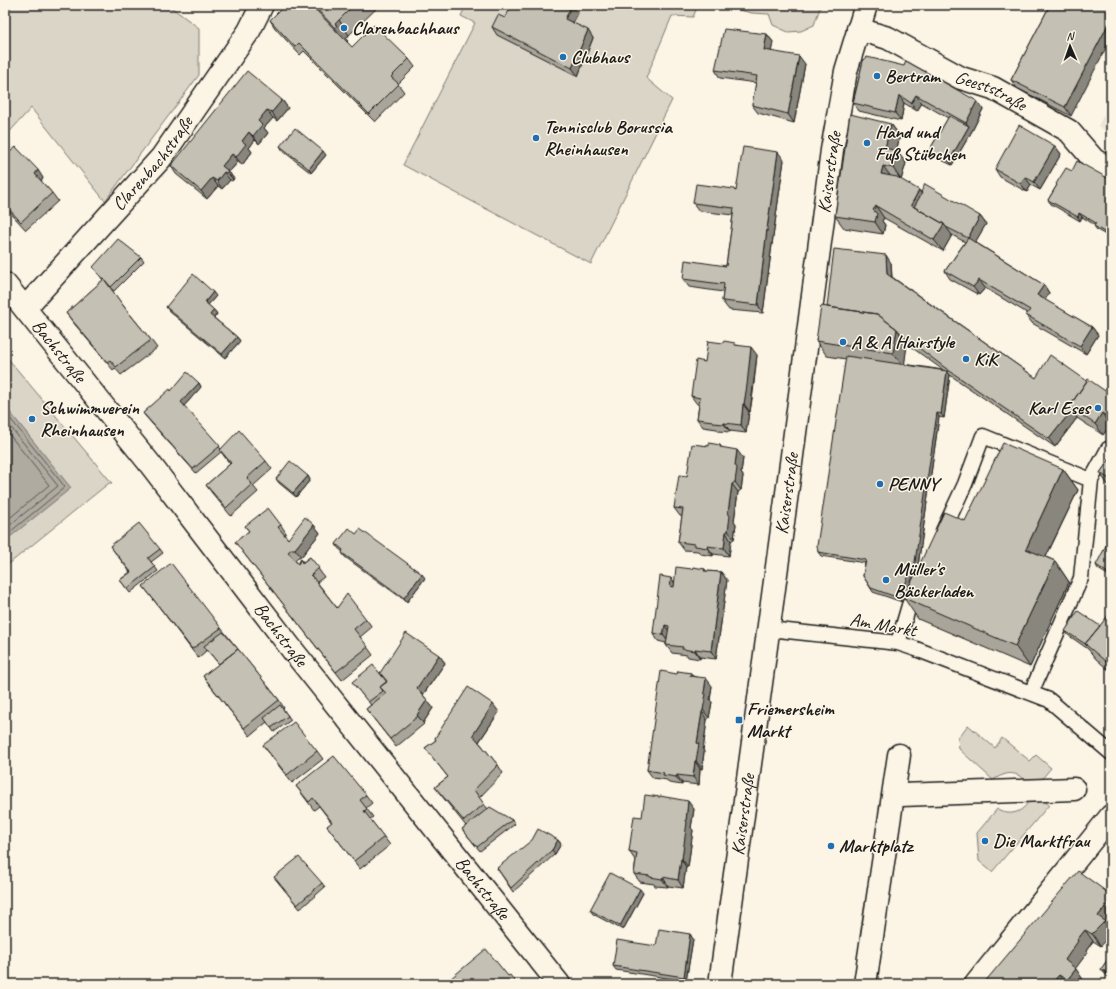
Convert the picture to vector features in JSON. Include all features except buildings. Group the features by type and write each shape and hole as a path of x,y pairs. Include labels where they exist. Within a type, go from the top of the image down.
{"street":[{"name":"Clarenbachstraße","path":"25,308 160,158 249,31 262,5"},
{"name":"Kaiserstraße","path":"720,984 769,629 832,150 846,71 866,5"},
{"name":"Geeststraße","path":"858,28 888,38 961,78 993,88 1069,131 1094,160 1111,169"},
{"name":"Bachstraße","path":"5,284 155,470 294,652 559,984"},
{"path":"866,984 899,755"},
{"path":"894,795 901,796 1074,789"},
{"path":"976,984 1111,816"}],"lane":[{"path":"938,542 965,484 983,436 1091,480"},
{"path":"1031,692 1081,578 1091,480 1108,449"},
{"path":"898,643 910,602 922,576"},
{"name":"Am Markt","path":"769,629 898,643 1049,700 1111,753"}],"shaded area":[{"path":"5,5 168,5 199,28 199,75 105,201 31,108 5,137"},
{"name":"Tennisclub Borussia Rheinhausen","path":"466,5 698,5 693,17 672,16 646,78 672,100 591,264 403,165 475,23 461,16"},
{"path":"717,5 821,5 814,25 801,31 788,32 773,25 769,14 752,13"},
{"path":"1111,102 1111,134 1098,126"},
{"name":"Schwimmverein Rheinhausen","path":"5,355 112,483 109,483 5,567"},
{"path":"968,725 995,748 1002,738 1030,761 1036,755 1051,768 1040,781 1028,782 1015,774 1003,775 993,780 959,749 958,738"},
{"path":"1042,799 1049,805 992,872 979,861 977,833 997,809 1007,813 1014,813 1023,808 1029,800"}],"water":[{"path":"5,406 71,488 5,541"}],"place":[{"name":"Clarenbachhaus","path":"344,28"},
{"name":"Clubhaus","path":"563,57"},
{"name":"Bertram","path":"877,76"},
{"name":"Tennisclub Borussia Rheinhausen","path":"536,138"},
{"name":"Hand und Fuß Stübchen","path":"867,143"},
{"name":"A & A Hairstyle","path":"843,342"},
{"name":"KiK","path":"966,359"},
{"name":"Karl Eses","path":"1098,408"},
{"name":"Schwimmverein Rheinhausen","path":"32,419"},
{"name":"PENNY","path":"880,484"},
{"name":"Müller's Bäckerladen","path":"886,580"},
{"name":"Friemersheim Markt","path":"739,720"},
{"name":"Die Marktfrau","path":"985,841"},
{"name":"Marktplatz","path":"831,846"}]}
